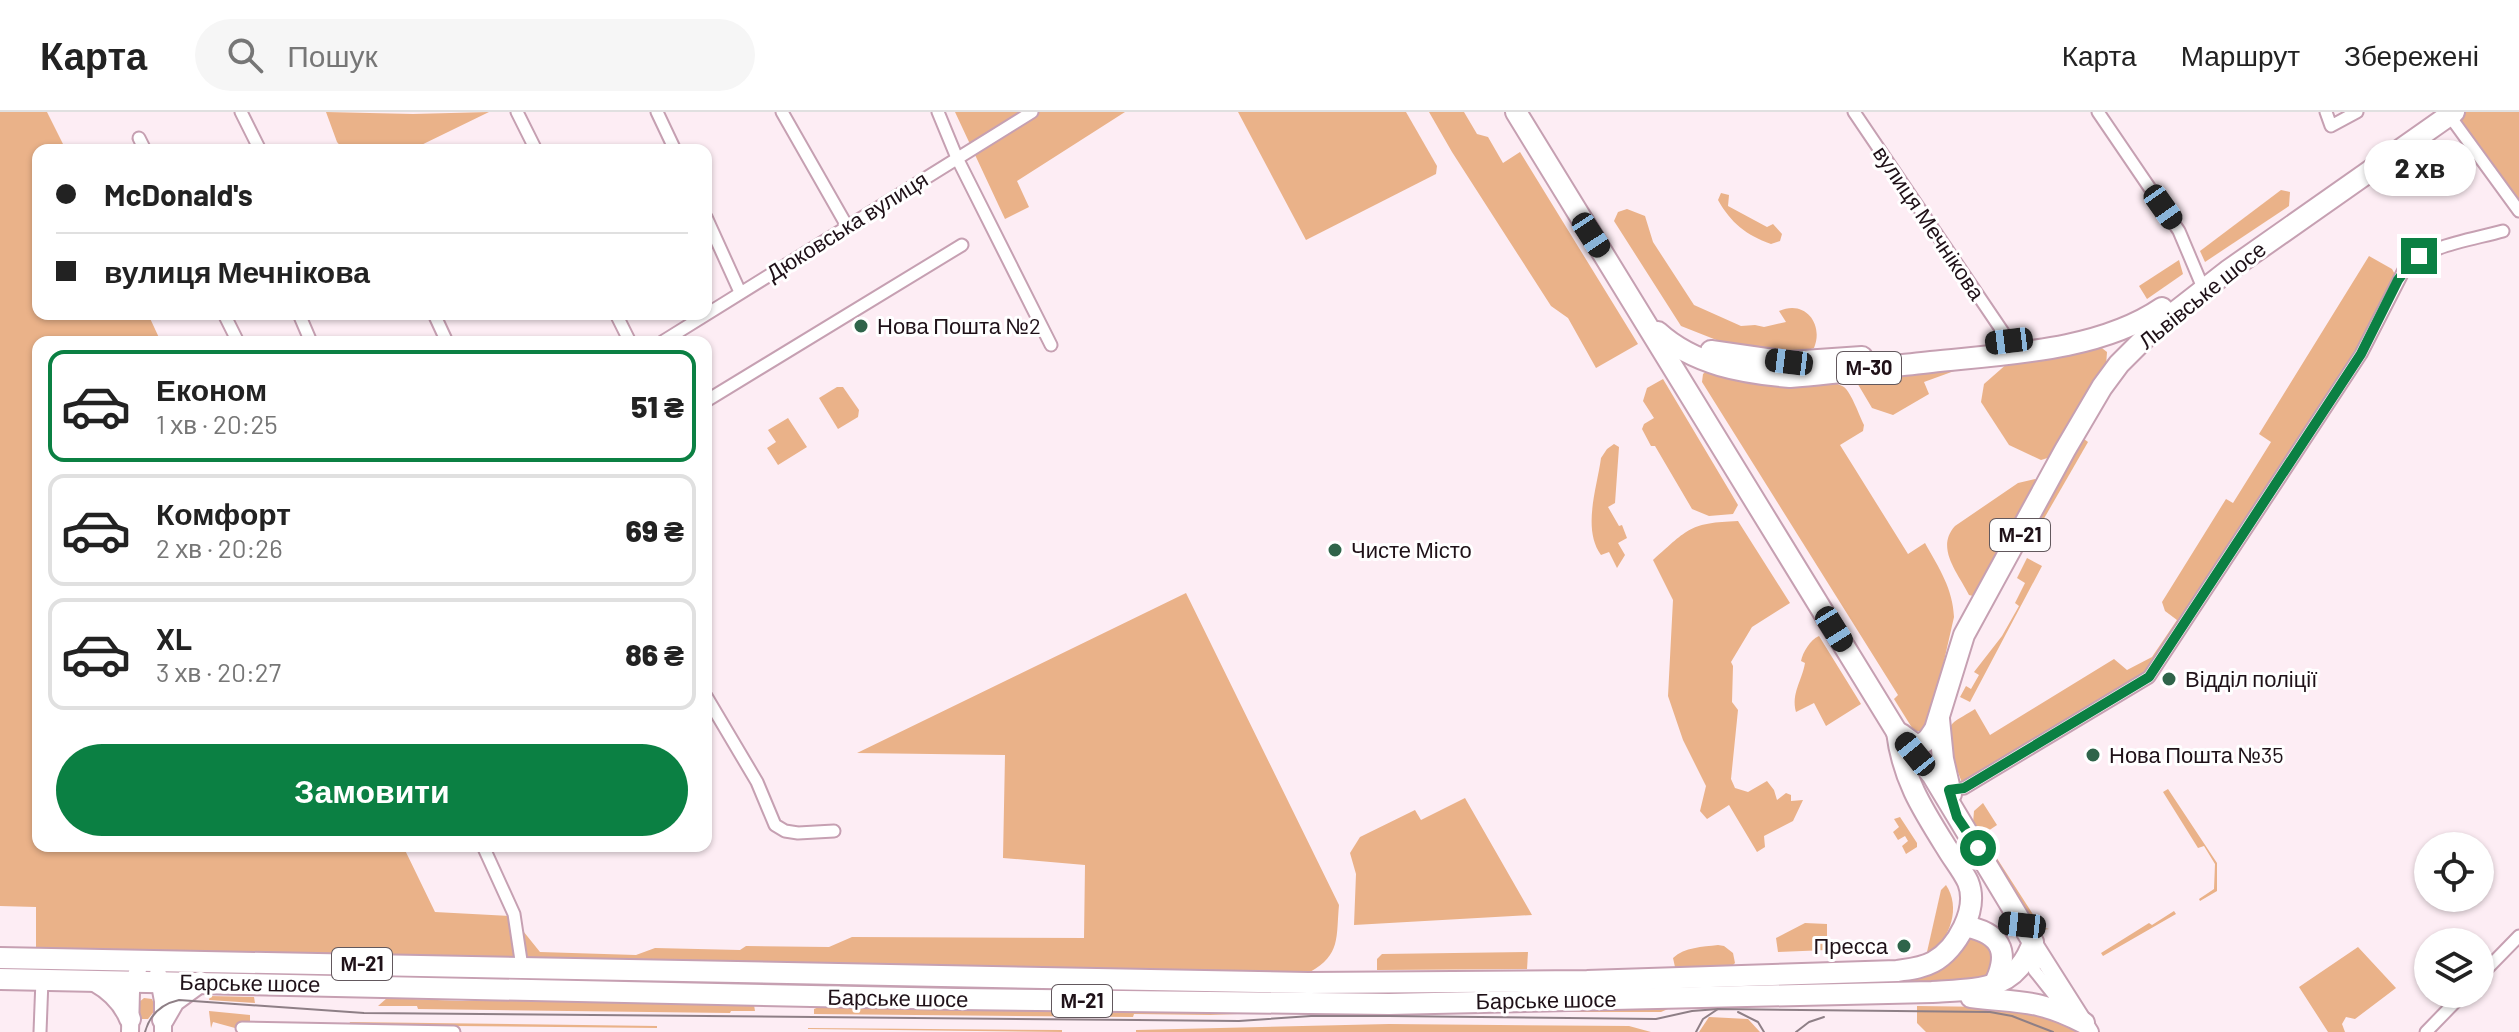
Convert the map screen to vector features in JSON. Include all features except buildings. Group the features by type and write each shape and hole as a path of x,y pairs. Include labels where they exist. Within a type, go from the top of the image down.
{"highway":[{"name":"М-30","path":"1516,112 1646,321 1680,360 1790,377 2007,354 2053,346"},
{"name":"Львівське шосе","path":"1939,715 1964,635 2102,387 2119,364 2156,327 2229,270 2452,114"},
{"name":"М-21","path":"2032,940 1933,776 1897,732 1680,360 1704,349 1789,362 1817,361 2006,337 2053,346 2121,331 2143,321 2197,276 2229,270"},
{"name":"М-30","path":"1625,285 1678,332 1717,352"},
{"name":"М-21","path":"1939,715 1949,790 1957,817"},
{"path":"1897,732 1916,745 1924,743 1935,729 1939,715"},
{"name":"М-21","path":"0,958 146,960 201,972 522,967 1333,983 1587,981 1917,968 1941,957 1964,931 1971,900 1968,881 1912,792 1900,759 1897,732"},
{"path":"1897,732 1938,808 1997,902 2032,940"},
{"path":"1964,931 1989,922 2032,940"},
{"path":"1964,931 1989,933 1999,945 2002,962 1994,985"},
{"path":"1994,985 2021,968 2032,940"},
{"path":"103,959 109,970 98,981 125,1007 130,1018"},
{"path":"162,1009 174,1001 201,972"},
{"name":"Барське шосе","path":"0,979 133,981 162,1009 201,972 793,995 1389,1004 1932,992"},
{"path":"793,974 793,995"},
{"name":"М-21","path":"1932,992 1994,985"},
{"path":"1932,992 2036,1002 2059,1009 2087,1027"}],"main road":[{"path":"2032,940 2087,1027"},
{"path":"130,1018 133,981 146,960"},
{"path":"146,960 162,1009"},
{"path":"130,1018 144,994 155,995 162,1009"}],"street":[{"path":"241,112 257,144"},
{"path":"517,112 533,144"},
{"path":"657,112 672,144"},
{"path":"782,112 847,226"},
{"path":"938,112 957,158 1051,345"},
{"name":"Дюковська вулиця","path":"712,310 1032,112"},
{"name":"вулиця Мечнікова","path":"1854,112 2006,337"},
{"path":"2098,112 2179,231 2197,276"},
{"path":"2326,112 2331,126 2357,112"},
{"path":"2452,114 2519,211"},
{"path":"712,230 740,292"},
{"path":"1949,790 1964,788 2149,677 2361,354 2404,270 2419,256 2503,231"},
{"path":"712,397 962,245"},
{"name":"Дюковська вулиця","path":"671,336 696,320"},
{"path":"712,706 757,782 775,825 798,833 834,831"},
{"path":"486,852 514,914 522,967"},
{"path":"2494,962 2519,936"},
{"path":"40,1032 42,980"},
{"path":"2426,1032 2449,1008"},
{"path":"242,1028 454,1032"}],"shaded area":[{"path":"0,112 47,112 63,144 32,144 32,320 151,320 158,336 32,336 32,852 406,852 435,912 511,916 540,952 636,955 655,948 740,950 746,946 829,947 852,937 1084,938 1085,865 1003,858 1005,755 857,753 1186,593 1339,905 1337,936 1332,952 1310,972 36,950 36,907 0,906"},
{"path":"326,112 489,112 423,144 337,142"},
{"path":"955,112 1125,112 1017,181 1029,207 1005,219"},
{"path":"1238,112 1406,112 1437,166 1436,174 1306,240"},
{"path":"1429,112 1464,112 1477,134 1488,137 1503,163 1520,152 1638,344 1596,368 1568,318 1551,306"},
{"path":"2464,112 2519,112 2519,211 2452,120"},
{"path":"2281,190 2290,192 2289,206 2205,262 2200,251"},
{"path":"1721,193 1729,195 1728,206 1767,227 1773,224 1782,234 1780,241 1771,244 1740,227 1718,200"},
{"path":"1627,209 1645,216 1653,242 1694,305 1741,326 1764,327 1786,322 1779,311 1797,308 1810,316 1814,323 1814,348 1798,353 1754,348 1719,341 1681,326 1614,221 1618,212"},
{"path":"2369,256 2392,269 2398,280 2361,354 2149,677 1964,788 1949,737 1949,730 1957,720 1975,709 1990,735 2114,659 2127,670 2152,657 2177,620 2165,611 2162,602 2226,499 2233,503 2271,442 2259,434"},
{"path":"2179,260 2183,274 2147,299 2139,286"},
{"path":"2098,345 2107,352 2106,366 2054,456 2041,460 2009,445 1981,402 1984,384 2009,362"},
{"path":"1968,366 1924,382 1929,394 1893,415 1872,408 1856,381 1857,377"},
{"path":"1710,368 1820,380 1844,387 1850,394 1864,425 1863,431 1840,445 1908,554 1925,543 1951,597 1954,617 1931,718 1922,731 1914,731 1894,699 1898,695 1702,382 1703,374"},
{"path":"1663,379 1738,505 1733,514 1709,516 1692,509 1642,429 1654,418 1643,401 1647,388"},
{"path":"837,387 843,387 859,410 858,417 838,429 819,398"},
{"path":"788,418 807,447 778,465 767,448 776,442 768,430"},
{"path":"2084,439 2088,442 2042,522 2039,519"},
{"path":"1614,444 1619,447 1615,503 1608,507 1619,526 1622,525 1627,538 1618,543 1625,555 1617,568 1609,552 1601,555 1592,533 1594,495 1601,458"},
{"path":"2035,479 2041,483 1973,596 1969,595 1950,560 1949,534 1955,526 2018,483"},
{"path":"1738,521 1790,603 1752,627 1731,662 1732,702 1738,710 1731,779 1735,788 1748,792 1767,781 1777,800 1786,793 1791,795 1791,801 1803,800 1793,821 1764,836 1765,847 1757,852 1729,805 1707,819 1700,811 1706,786 1683,740 1668,696 1673,600 1653,560 1691,529 1710,523"},
{"path":"2027,558 2042,566 1970,702 1960,697 1966,686 1971,689 1979,675 1974,672 2002,636 2019,606 2015,603 2025,583 2017,578"},
{"path":"1819,636 1861,704 1826,726 1814,703 1796,712 1795,705 1805,663 1801,661 1802,658 1810,643"},
{"path":"2168,789 2217,863 2217,891 2200,901 2214,889 2215,864 2204,846 2198,848 2163,792"},
{"path":"1465,798 1532,915 1354,925 1356,874 1350,853 1360,837 1415,810 1421,820"},
{"path":"1983,803 1997,825 1982,835 2041,927 2049,929 2038,930 1973,823 1974,811"},
{"path":"1900,817 1917,843 1917,847 1906,854 1902,846 1908,841 1905,836 1898,840 1893,832 1899,827 1894,819"},
{"path":"1946,885 1953,903 1951,921 1938,946 1932,953 1927,952 1941,890"},
{"path":"2174,911 2176,914 2103,956 2101,953 2149,923 2152,925"},
{"path":"1805,923 1827,924 1827,950 1778,952 1776,938"},
{"path":"1964,934 1990,944 1993,959 1987,979 1899,986 1898,978"},
{"path":"1718,945 1733,953 1735,963 1731,967 1679,970 1675,967 1673,958 1683,952"},
{"path":"2358,947 2396,988 2355,1019 2346,1017 2342,1024 2345,1032 2328,1032 2299,987"},
{"path":"1528,952 1527,969 1377,970 1377,959 1382,954"},
{"path":"200,970 776,983 776,986 200,974"},
{"path":"210,996 254,997 255,1003 209,1000"},
{"path":"571,997 727,1000 754,1005 755,1011 418,1009 417,1006 378,1006 387,998 462,1001"},
{"path":"144,998 152,999 156,1009 148,1019 137,1019 138,1003"},
{"path":"829,1003 1315,1011 1134,1014 1133,1017 814,1014 814,1009"},
{"path":"1992,1004 2067,1022 2076,1032 1926,1032 1917,1023 1917,1006 1991,1007"},
{"path":"1665,1006 1668,1009 1661,1012 1394,1012"},
{"path":"209,1011 250,1015 250,1024 235,1028 213,1022 211,1028"},
{"path":"1709,1017 1748,1019 1760,1032 1699,1032"},
{"path":"350,1022 657,1026 657,1028 349,1025"},
{"path":"1389,1024 1629,1026 1651,1032 1136,1032"},
{"path":"808,1029 1062,1030 1062,1032"}],"tram line":[{"path":"145,1032 157,1011 179,1000 364,1013 1239,1021 1311,1016 1656,1019 1718,1009 1990,1012 2012,1016 2053,1032"},
{"path":"1696,1032 1703,1019 1718,1009"},
{"path":"1738,1012 1758,1022 1764,1032"},
{"path":"1796,1032 1809,1022 1824,1017"}],"place":[{"name":"Нова Пошта №2","path":"861,326"},
{"name":"Чисте Місто","path":"1335,550"},
{"name":"Відділ поліції","path":"2169,679"},
{"name":"Нова Пошта №35","path":"2093,755"},
{"name":"Пресса","path":"1904,946"}],"route":[{"path":"1978,848 1957,817 1949,790 1964,788 2149,677 2361,354 2398,280 2419,256"}]}
